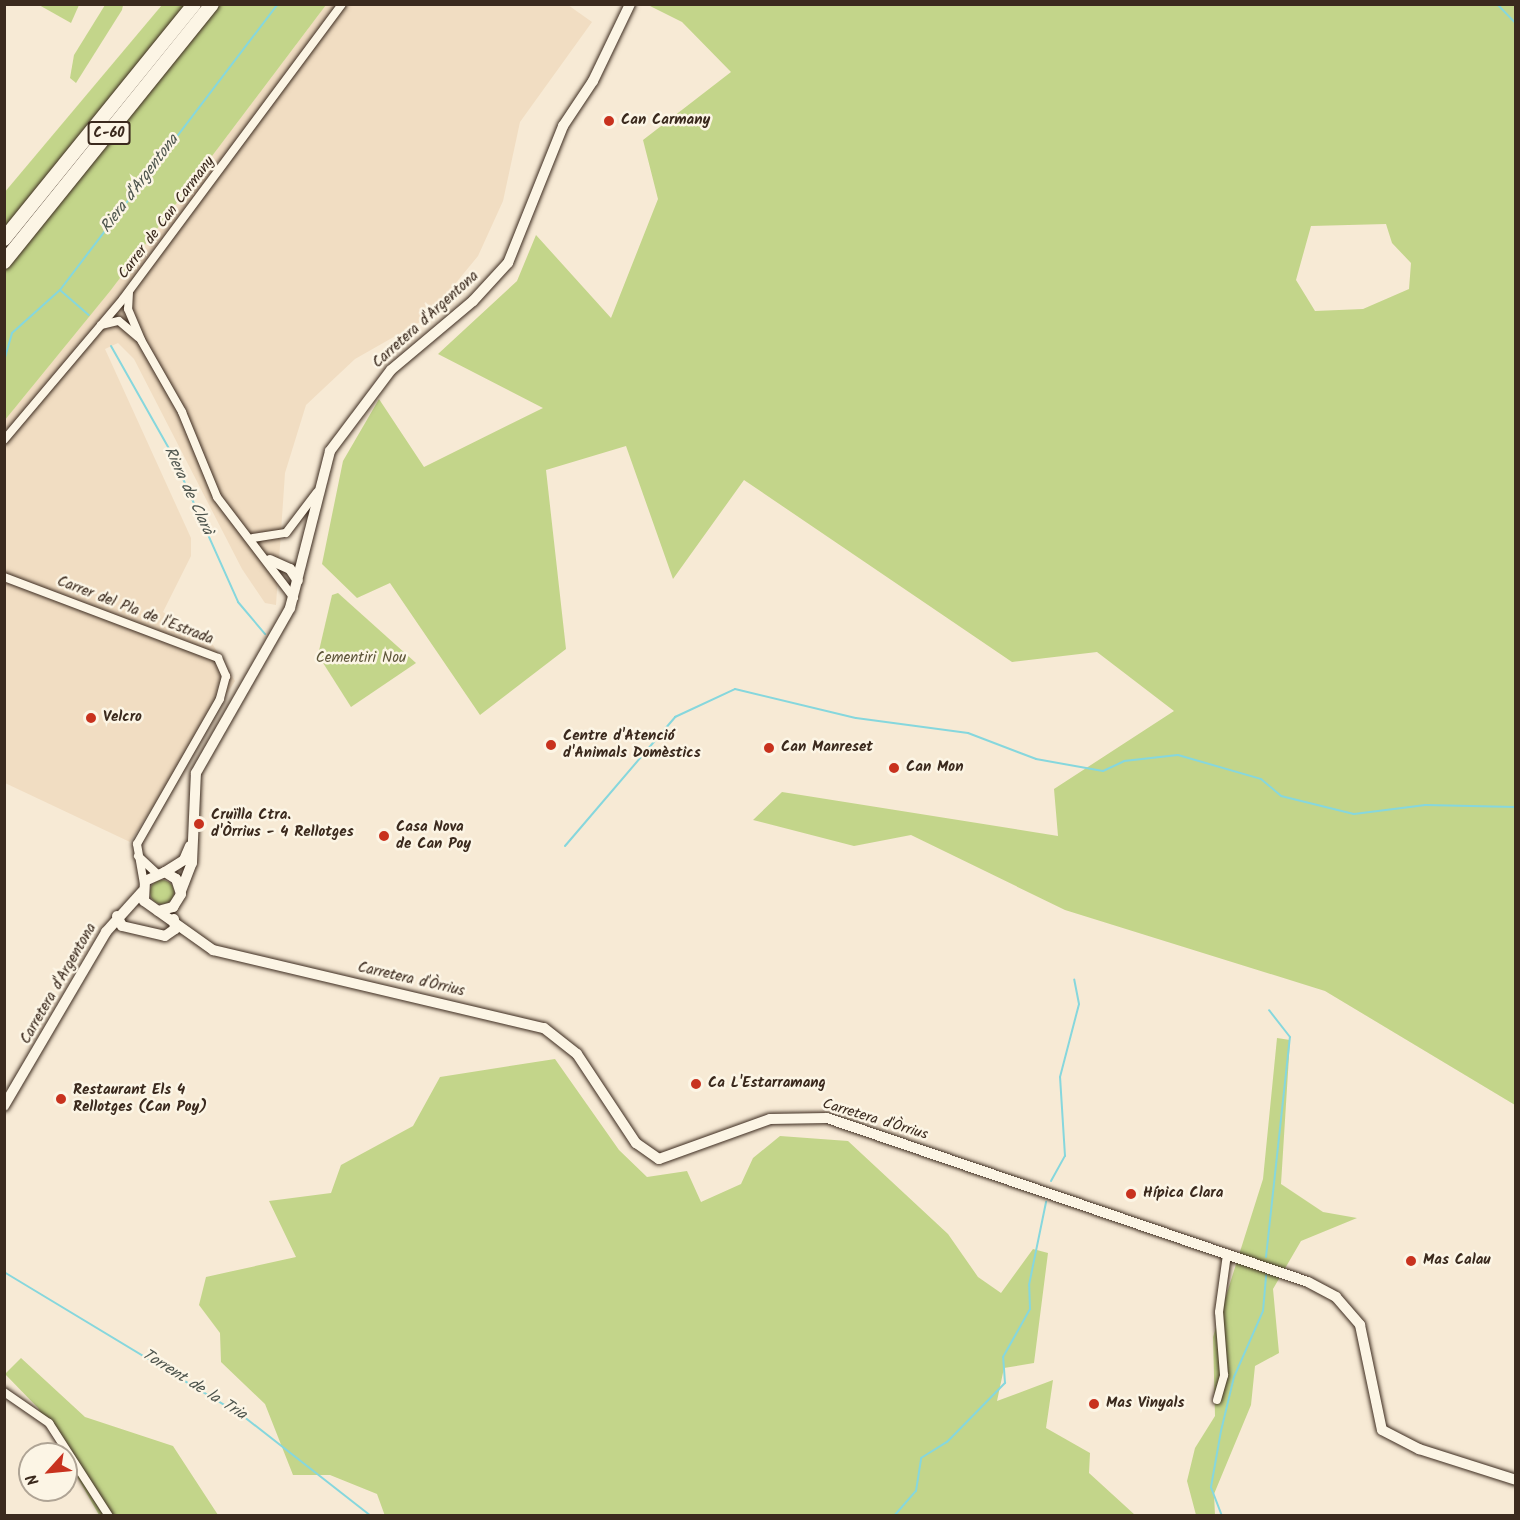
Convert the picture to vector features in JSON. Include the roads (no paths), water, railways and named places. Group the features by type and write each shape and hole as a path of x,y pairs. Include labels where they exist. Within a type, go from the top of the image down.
{"highway":[{"name":"C-60","path":"4,239 194,4"},
{"name":"C-60","path":"4,262 212,4"}],"street":[{"name":"Carrer de Can Carmany","path":"4,440 129,290 342,4"},
{"name":"Carretera d'Argentona","path":"192,843 196,773 280,631 294,597 317,492 330,451 359,405 508,263 546,181 563,126 593,81 630,4"},
{"path":"129,290 128,309 141,340 182,412 217,497 270,560 294,597"},
{"path":"101,325 119,321 141,340"},
{"path":"253,538 286,533 317,492"},
{"path":"270,560 290,569 298,581"},
{"name":"Carrer del Pla de l'Estrada","path":"4,577 218,658 226,676 220,699 144,829 136,853"},
{"path":"161,873 184,860 192,843"},
{"path":"179,896 154,909 121,913 122,926 165,936 175,929 179,896 192,863 192,843"},
{"path":"136,853 161,873 179,896"},
{"path":"136,853 143,888 154,909"},
{"name":"Carretera d'Argentona","path":"4,1106 121,913 143,888 161,873"},
{"name":"Carretera d'Òrrius","path":"154,909 177,921 213,950 544,1028 577,1054 636,1143 660,1159 770,1119 827,1118 1308,1282 1346,1306 1366,1339 1374,1410 1388,1436 1515,1480"},
{"path":"1217,1400 1224,1375 1219,1312 1227,1254"},
{"path":"4,1392 49,1423 109,1515"}],"waterway":[{"name":"Riera d'Argentona","path":"4,361 12,333 60,290 278,4"},
{"path":"1497,4 1516,24"},
{"name":"Riera de Clarà","path":"60,290 89,315"},
{"name":"Riera de Clarà","path":"111,346 171,452 238,602 265,634"},
{"path":"565,846 675,717 735,689 856,718 968,733 1036,759 1103,771 1124,761 1178,755 1261,779 1281,796 1354,814 1425,805 1516,807"},
{"path":"1051,1181 1065,1156 1060,1077 1079,1004 1074,979"},
{"path":"1266,1257 1290,1037 1269,1010"},
{"path":"894,1516 916,1491 921,1458 947,1442 1005,1383 1003,1357 1030,1309 1029,1285 1046,1202"},
{"name":"Torrent de la Tria","path":"4,1272 243,1416 371,1516"},
{"path":"1222,1516 1211,1487 1221,1431 1234,1377 1263,1311 1266,1275"}],"place":[{"name":"Can Carmany","path":"609,121"},
{"name":"Velcro","path":"91,718"},
{"name":"Centre d'Atenció d'Animals Domèstics","path":"551,745"},
{"name":"Can Manreset","path":"769,748"},
{"name":"Can Mon","path":"894,768"},
{"name":"Cruïlla Ctra. d'Òrrius - 4 Rellotges","path":"199,824"},
{"name":"Casa Nova de Can Poy","path":"384,836"},
{"name":"Ca L'Estarramang","path":"696,1084"},
{"name":"Restaurant Els 4 Rellotges (Can Poy)","path":"61,1099"},
{"name":"Hípica Clara","path":"1131,1194"},
{"name":"Mas Calau","path":"1411,1261"},
{"name":"Mas Vinyals","path":"1094,1404"}],"park label":[{"name":"Cementiri Nou","path":"361,659"}]}
